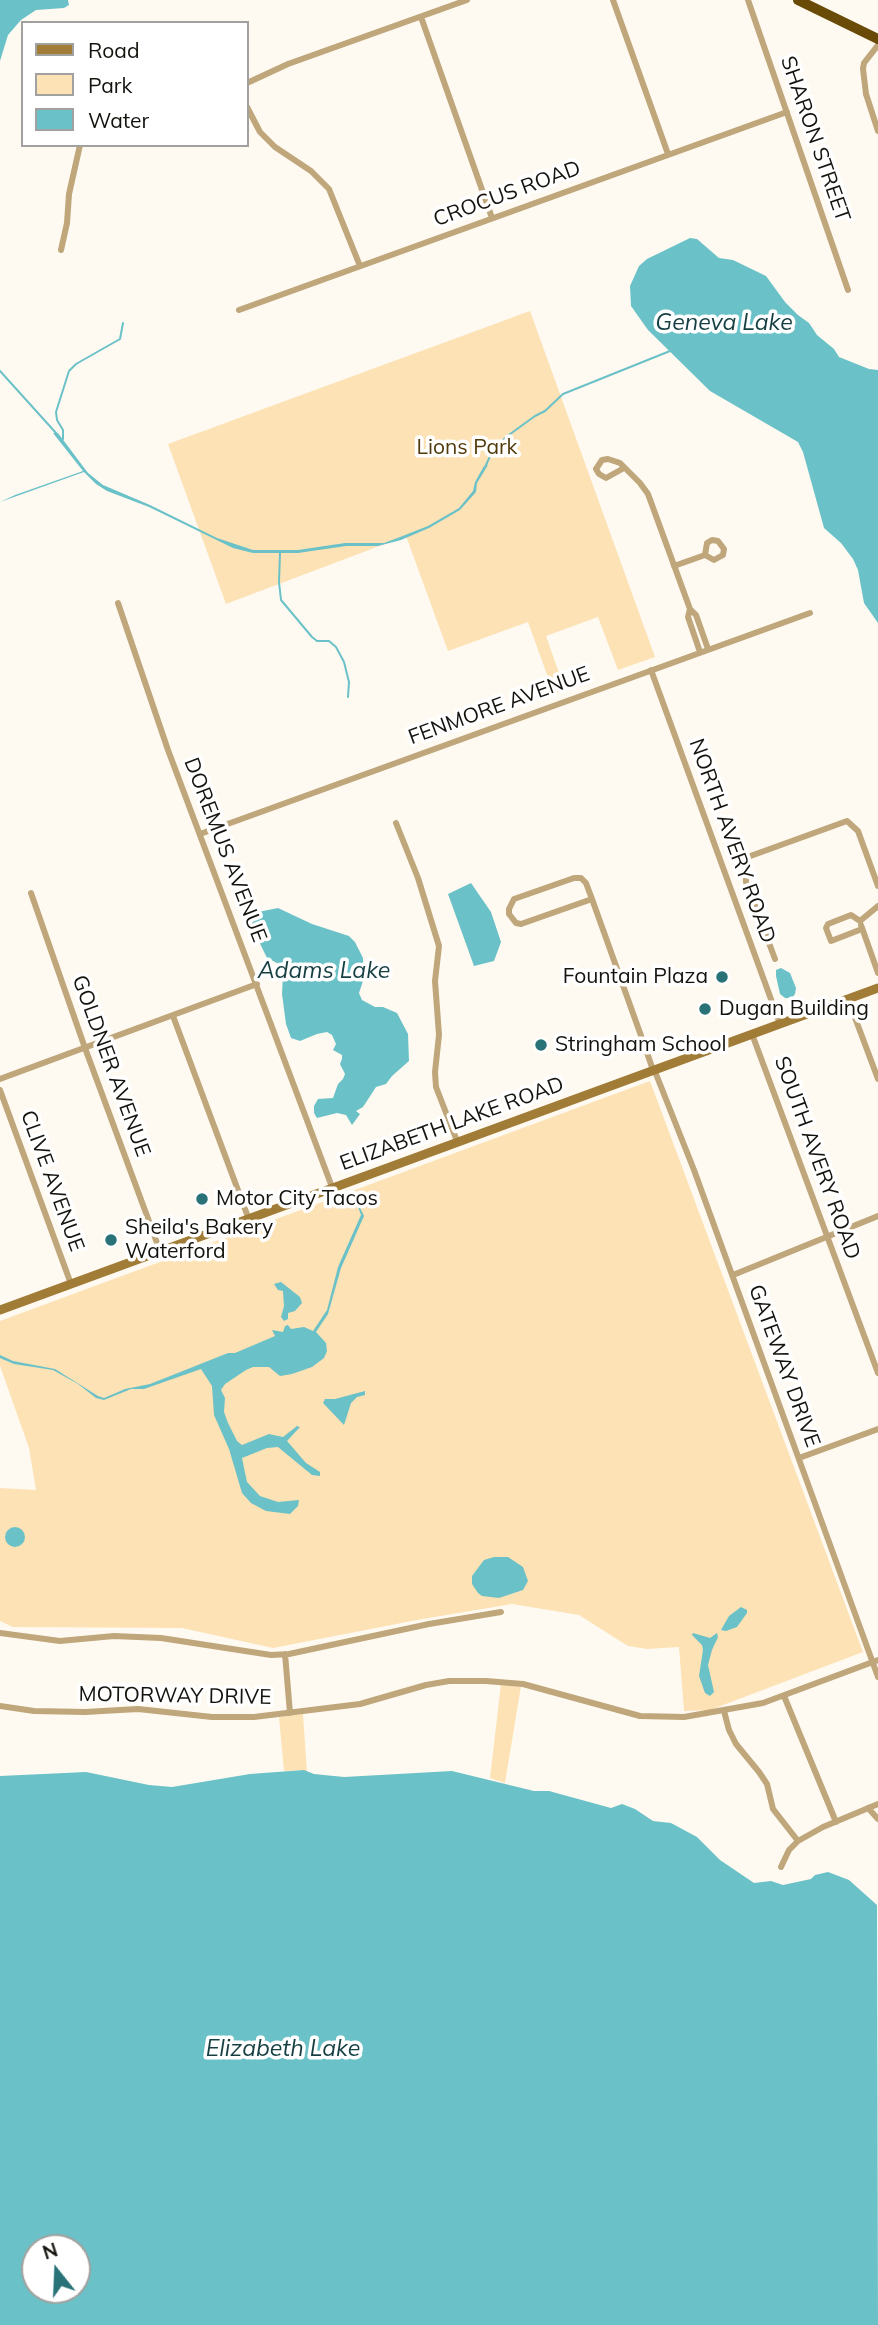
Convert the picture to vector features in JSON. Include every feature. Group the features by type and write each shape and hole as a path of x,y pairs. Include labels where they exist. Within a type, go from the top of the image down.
{"highway":[{"path":"798,0 878,39"}],"main road":[{"name":"ELIZABETH LAKE ROAD","path":"0,1310 878,988"}],"street":[{"path":"248,83 288,64 467,0"},
{"path":"613,0 668,154"},
{"name":"SHARON STREET","path":"748,0 848,290"},
{"path":"421,17 492,218"},
{"path":"878,45 864,63 863,69 866,94 878,131"},
{"path":"248,109 260,132 275,147 311,171 329,190 360,266"},
{"name":"CROCUS ROAD","path":"239,310 787,112"},
{"path":"61,250 80,147"},
{"path":"624,468 648,494 708,649"},
{"path":"674,566 705,555"},
{"name":"DOREMUS AVENUE","path":"118,603 169,750 332,1187"},
{"path":"690,608 688,617 700,652"},
{"name":"FENMORE AVENUE","path":"200,834 810,613"},
{"path":"692,628 700,625"},
{"name":"NORTH AVERY ROAD","path":"651,670 780,1024"},
{"path":"775,959 746,883 745,858 847,821 858,831 878,886"},
{"path":"396,823 418,878 439,946 435,981 439,1035 436,1087 457,1141"},
{"path":"574,878 582,878 592,899 521,924 512,920 509,914 514,899 574,878"},
{"name":"GOLDNER AVENUE","path":"31,893 160,1251"},
{"name":"GATEWAY DRIVE","path":"592,899 653,1070 733,1275 875,1661 878,1676"},
{"path":"860,921 878,906"},
{"path":"862,929 831,941 826,928 828,924 851,915 860,921 878,973"},
{"path":"0,1079 257,984"},
{"path":"848,999 878,1079"},
{"path":"173,1016 248,1217"},
{"name":"SOUTH AVERY ROAD","path":"752,1034 878,1374"},
{"name":"CLIVE AVENUE","path":"0,1090 71,1284"},
{"path":"733,1275 878,1216"},
{"path":"799,1458 878,1429"},
{"path":"0,1633 60,1641 114,1636 161,1638 254,1654 285,1654 501,1612"},
{"path":"285,1654 290,1713"},
{"name":"MOTORWAY DRIVE","path":"0,1706 34,1712 138,1709 212,1717 254,1717 360,1704 449,1681 486,1681 523,1684 640,1716 684,1717 747,1707 784,1696 875,1661"},
{"path":"784,1696 836,1822"},
{"path":"724,1711 736,1744 767,1784 773,1809 798,1842"},
{"path":"781,1867 789,1850 798,1842 823,1826 878,1804"},
{"path":"869,1808 878,1819"}],"green space":[{"name":"Lions Park","path":"530,311 655,657 618,670 598,617 546,636 565,690 554,694 528,622 448,651 406,536 226,604 168,444"},
{"path":"650,1081 863,1652 710,1710 684,1711 679,1647 647,1649 628,1646 579,1615 512,1604 273,1648 182,1628 13,1627 0,1621 0,1488 36,1490 29,1448 0,1366 0,1321"},
{"path":"501,1684 521,1686 505,1783 490,1778"},
{"path":"303,1714 307,1772 284,1771 279,1717"}],"water":[{"path":"0,0 68,0 69,5 64,8 36,10 21,20 8,35 0,61"},
{"name":"Geneva Lake","path":"690,238 697,239 719,258 733,260 766,276 785,302 809,323 839,357 878,370 878,623 864,603 858,570 853,559 841,543 824,528 798,442 710,391 648,330 631,306 630,286 639,266 647,259"},
{"path":"53,433 58,433 88,473 103,485 217,538 253,550 298,550 345,543 384,543 428,526 459,508 473,491 484,466 488,465 477,483 476,492 460,510 401,540 378,546 346,546 298,553 253,553 233,548 149,507 107,491 84,472 0,502 83,471"},
{"path":"471,883 491,912 501,942 494,961 474,966 448,894"},
{"name":"Adams Lake","path":"278,908 312,924 349,936 363,958 364,978 359,993 362,1000 397,1013 408,1034 409,1061 386,1084 376,1087 363,1107 356,1111 360,1114 352,1125 346,1115 337,1113 317,1118 314,1113 318,1099 333,1098 343,1079 345,1074 340,1064 342,1055 333,1050 336,1044 332,1035 327,1032 300,1041 291,1038 282,994 283,974 279,964 267,958 251,925 258,912"},
{"path":"781,968 790,973 796,988 792,998 785,998 780,994 776,970"},
{"path":"353,1193 364,1216 341,1268 328,1314 316,1332 326,1343 324,1358 312,1367 280,1376 269,1367 253,1367 225,1384 221,1390 225,1398 224,1412 228,1423 242,1445 269,1434 283,1437 297,1426 300,1427 287,1441 306,1463 320,1472 320,1476 312,1475 278,1447 267,1448 242,1458 247,1482 260,1496 278,1502 299,1500 298,1506 290,1514 266,1511 251,1503 242,1493 229,1449 214,1415 212,1386 201,1369 144,1389 131,1389 104,1400 96,1398 53,1370 14,1364 0,1358 0,1355 13,1361 55,1369 104,1398 125,1389 150,1384 228,1353 235,1353 275,1336 272,1330 283,1332 288,1325 291,1329 304,1327 313,1331 327,1310 338,1267 361,1215"},
{"path":"281,1282 300,1297 302,1303 295,1311 288,1313 288,1319 284,1321 281,1317 284,1306 283,1291 278,1290 274,1284"},
{"path":"365,1391 365,1395 357,1397 351,1403 344,1425 323,1403 325,1399"},
{"path":"11,1527 19,1527 25,1537 19,1547 11,1547 5,1541 5,1533"},
{"path":"508,1557 523,1567 528,1581 523,1590 499,1598 478,1593 472,1584 472,1576 484,1560"},
{"path":"741,1607 747,1610 747,1613 737,1627 721,1630 729,1616"},
{"path":"693,1633 710,1638 717,1633 708,1665 714,1692 710,1696 705,1693 699,1676 702,1645"},
{"name":"Elizabeth Lake","path":"304,1770 314,1774 344,1777 452,1771 534,1791 549,1791 611,1808 622,1804 653,1821 671,1823 697,1837 720,1860 754,1883 771,1881 783,1885 828,1872 849,1880 877,1905 878,2325 0,2325 0,1776 86,1772 172,1787 250,1774"}],"waterway":[{"path":"63,439 63,430 56,412 69,371 76,364 120,339 123,323"},
{"path":"486,465 492,452 506,437 545,411 563,394 670,351"},
{"path":"0,371 56,433"},
{"path":"280,553 281,600 312,637 317,641 329,641 336,647 344,662 349,682 348,697"}],"place":[{"name":"Fountain Plaza","path":"722,977"},
{"name":"Dugan Building","path":"705,1009"},
{"name":"Stringham School","path":"541,1045"},
{"name":"Motor City Tacos","path":"202,1199"},
{"name":"Sheila's Bakery Waterford","path":"111,1240"}]}
